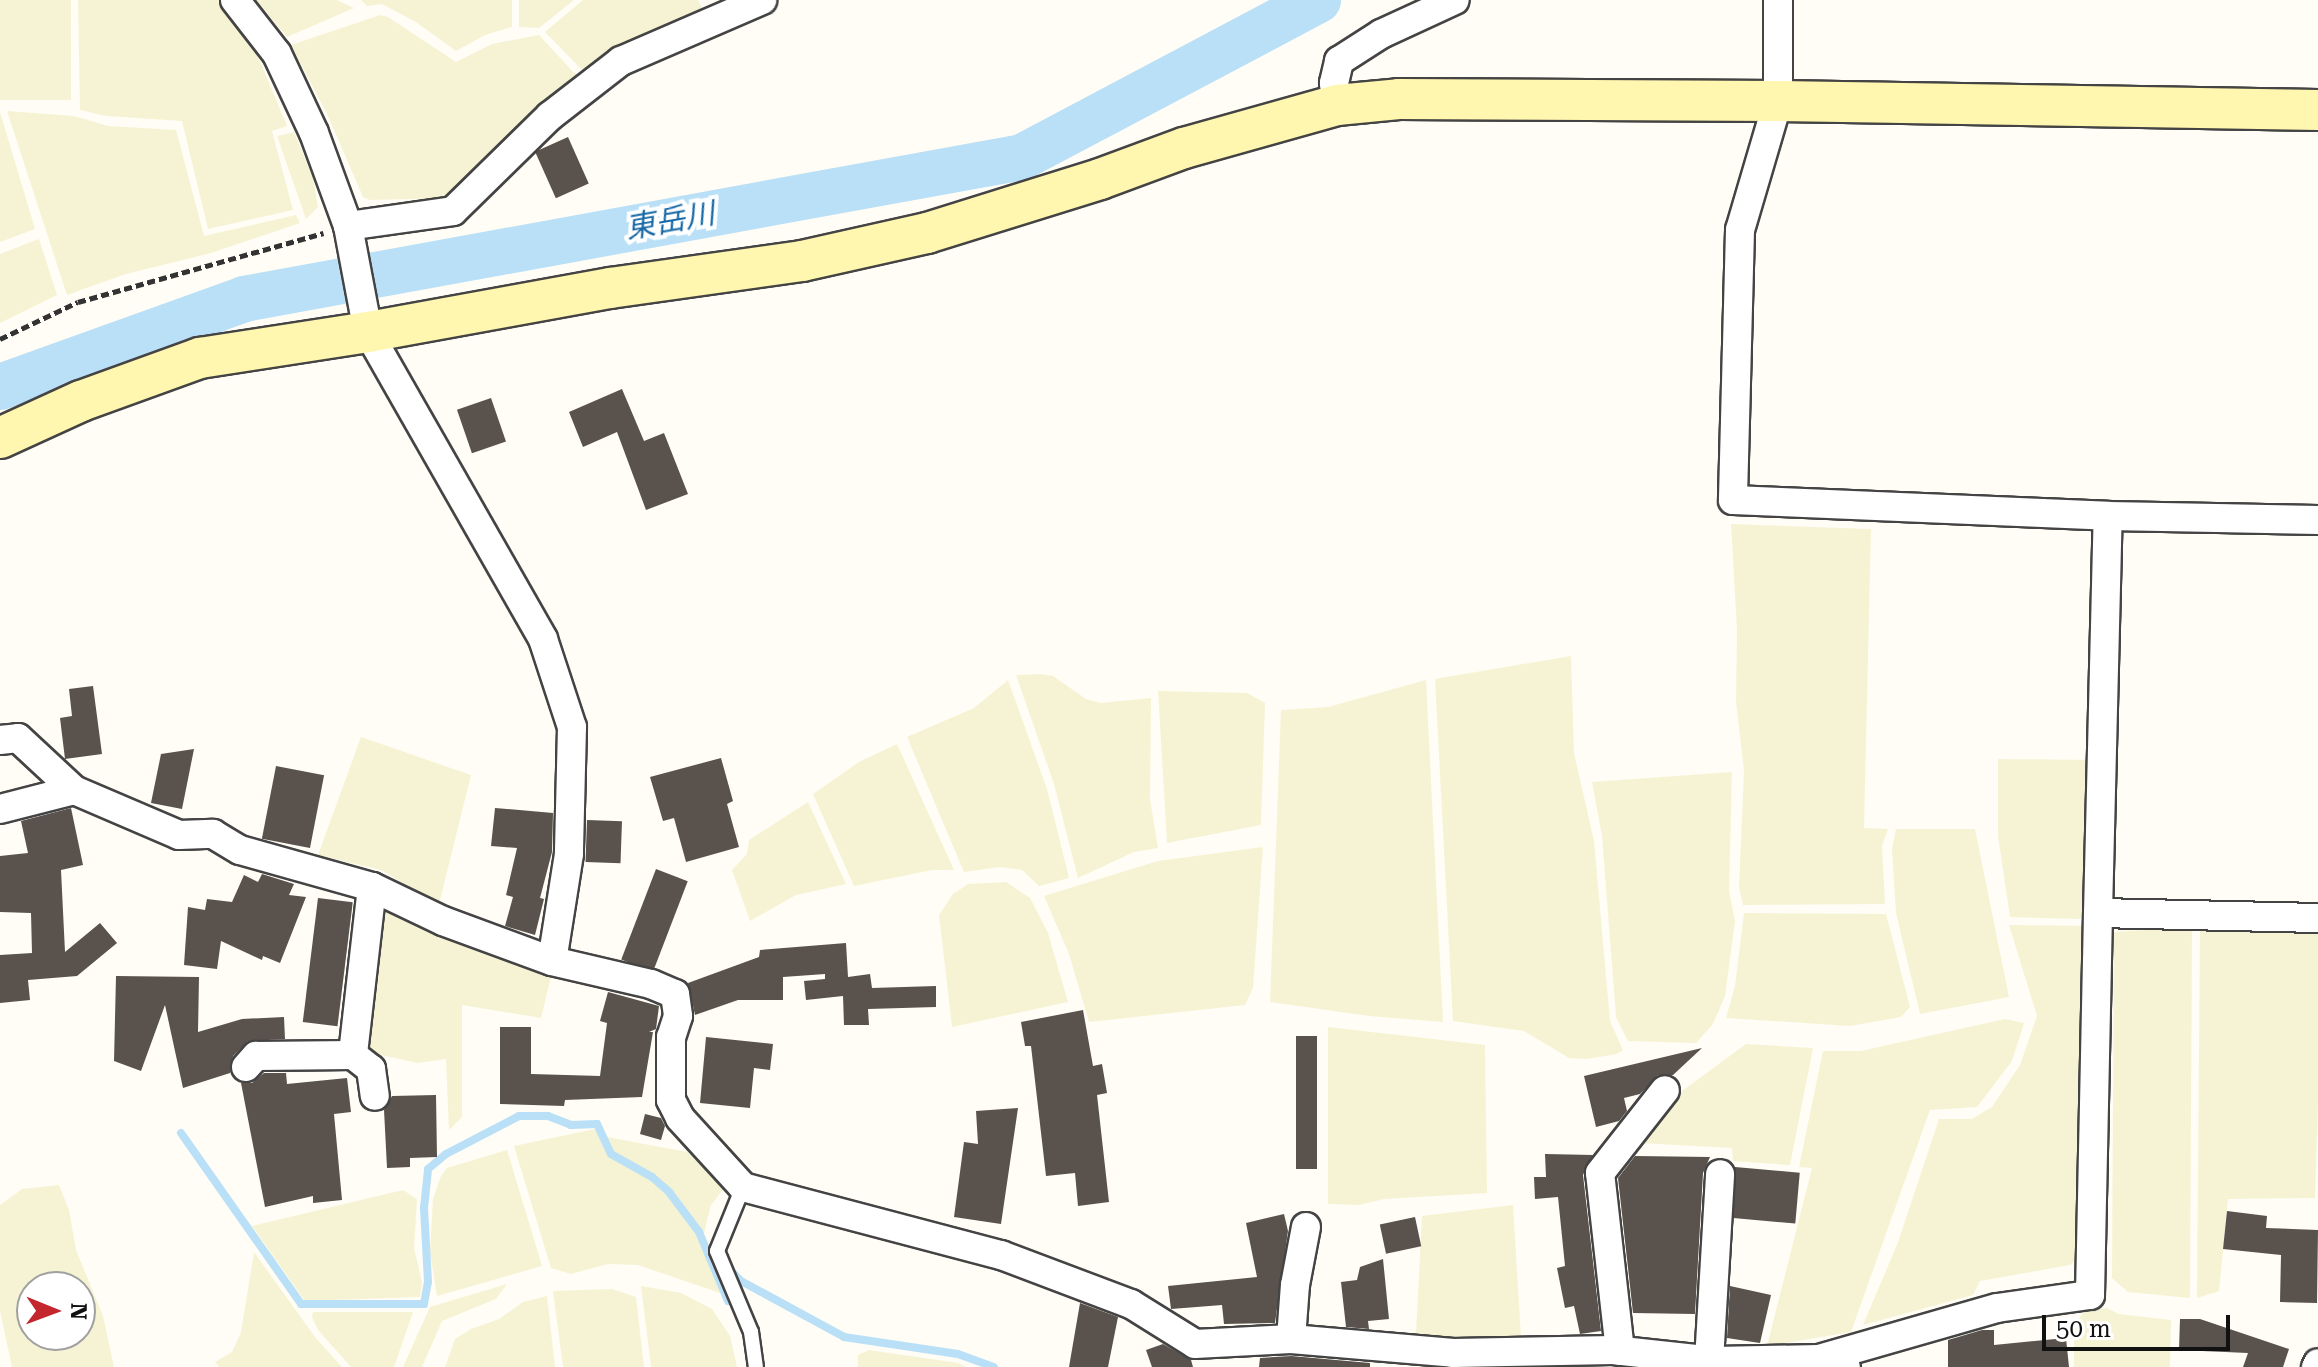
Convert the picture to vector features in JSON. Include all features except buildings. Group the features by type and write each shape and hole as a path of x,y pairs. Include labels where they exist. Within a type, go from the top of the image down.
{"street":[{"path":"235,0 277,54 314,133 348,226 368,332 543,639 572,727 569,854 552,961"},
{"path":"348,226 453,211 550,116 621,61 713,18 762,0"},
{"path":"1337,105 1334,83 1339,61 1381,34 1455,0"},
{"path":"1778,0 1778,101 1740,230 1733,500 2108,516 2318,520"},
{"path":"0,438 81,401 200,358 368,332 610,288 802,261 927,233 1100,179 1184,148 1337,105 1399,99 1778,101 2318,110"},
{"path":"0,740 18,738 74,790 179,835 213,834 240,850 372,887 443,921 552,961 651,984 675,994 678,1016 671,1037 671,1100 700,1142 743,1187 1001,1255 1131,1304 1195,1344 1291,1339 1376,1355 1620,1351 1709,1361 1819,1359 1997,1308 2090,1295 2108,516"},
{"path":"0,809 74,790"},
{"path":"353,1055 372,887"},
{"path":"2098,913 2318,918"},
{"path":"246,1067 256,1056 353,1055 371,1069 375,1096"},
{"path":"1600,1173 1665,1090"},
{"path":"1599,1144 1620,1351"},
{"path":"1709,1361 1720,1174"},
{"path":"1291,1339 1295,1285 1306,1227"},
{"path":"1819,1359 1846,1367"}],"lane":[{"path":"743,1187 717,1251 751,1332 756,1367"}],"path":[{"path":"0,339 78,302 348,226"}],"shaded area":[{"path":"0,0 71,0 71,100 0,100"},
{"path":"78,0 220,0 237,19 259,59 287,126 272,131 293,210 208,229 182,121 106,116 80,110"},
{"path":"256,0 337,0 354,8 287,37"},
{"path":"361,0 512,0 512,27 485,35 456,51 416,22 382,4 367,6"},
{"path":"519,0 574,0 539,28 519,27"},
{"path":"583,0 698,0 702,8 586,74 545,32"},
{"path":"380,15 388,17 456,62 492,44 539,35 576,75 482,160 447,198 370,200 363,197 328,116 291,45"},
{"path":"7,111 74,116 108,126 176,130 204,236 296,215 300,223 211,253 126,274 67,295"},
{"path":"0,112 35,229 0,242"},
{"path":"294,132 313,178 318,207 306,219 277,136"},
{"path":"39,239 57,295 0,323 0,254"},
{"path":"1731,524 1871,529 1864,828 1888,829 1882,846 1885,904 1743,905 1739,887 1744,770 1736,702 1737,629"},
{"path":"1571,656 1574,753 1594,841 1610,1021 1623,1050 1617,1054 1587,1059 1569,1058 1524,1031 1453,1021 1435,679"},
{"path":"1016,675 1053,676 1086,699 1101,703 1151,698 1150,799 1158,848 1134,852 1078,878 1054,784"},
{"path":"1008,680 1047,789 1069,878 1039,886 1022,870 1000,867 964,872 907,737 974,708"},
{"path":"1426,680 1443,1022 1369,1016 1270,1002 1281,710 1328,707"},
{"path":"1158,691 1247,693 1265,703 1261,825 1167,843"},
{"path":"361,737 471,775 439,904 381,870 318,855"},
{"path":"897,744 954,870 932,870 854,886 813,794 859,762"},
{"path":"1998,759 2094,760 2089,898 2080,919 2010,917 1998,836"},
{"path":"1732,772 1729,891 1735,921 1725,996 1713,1024 1696,1043 1628,1041 1616,1017 1602,836 1592,782"},
{"path":"808,802 846,884 796,895 750,921 732,870 747,854 749,840"},
{"path":"1896,829 1975,829 2009,997 1920,1014 1896,913 1892,849"},
{"path":"1263,847 1253,988 1245,1005 1089,1022 1069,954 1044,896 1158,861"},
{"path":"1006,882 1030,898 1048,933 1068,1002 952,1027 939,915 953,894 968,884"},
{"path":"379,902 551,977 541,1018 462,1005 462,1117 449,1130 446,1059 418,1063 362,1051"},
{"path":"1744,913 1886,914 1910,1007 1901,1017 1850,1026 1726,1018 1735,986"},
{"path":"2009,925 2087,926 2082,1255 2070,1265 1980,1281 1973,1295 1863,1325 1897,1245 1939,1119 1972,1119 1992,1107 2020,1065 2037,1016"},
{"path":"2192,927 2190,1298 2128,1292 2112,1278 2114,932"},
{"path":"2200,928 2318,930 2318,1102 2315,1198 2228,1199 2219,1291 2197,1298"},
{"path":"2005,1019 2024,1023 2012,1061 1977,1107 1930,1110 1851,1332 1767,1346 1812,1168 1799,1167 1823,1051 1861,1051"},
{"path":"1328,1027 1485,1045 1487,1193 1384,1199 1359,1205 1328,1204"},
{"path":"1746,1044 1813,1048 1790,1165 1733,1161 1732,1148 1640,1143 1678,1094"},
{"path":"595,1129 607,1137 687,1152 725,1187 711,1205 702,1242 720,1293 638,1265 608,1264 571,1274 551,1268 514,1146"},
{"path":"507,1150 542,1266 437,1296 430,1252 433,1199 441,1176 447,1168"},
{"path":"59,1185 69,1210 76,1250 85,1271 16,1271 16,1351 96,1351 96,1299 114,1367 12,1367 0,1311 0,1205 22,1189"},
{"path":"403,1190 417,1199 414,1248 422,1282 420,1297 305,1301 252,1226"},
{"path":"1513,1205 1521,1337 1511,1344 1416,1333 1422,1216"},
{"path":"254,1252 315,1337 342,1367 219,1367 215,1362 232,1352 241,1332"},
{"path":"507,1284 496,1299 442,1321 422,1367 403,1367 430,1307"},
{"path":"641,1286 681,1293 712,1309 730,1336 737,1367 651,1367"},
{"path":"612,1289 636,1297 644,1367 563,1367 553,1291"},
{"path":"547,1296 555,1367 445,1367 455,1339 471,1329 499,1319 523,1302"},
{"path":"2107,1308 2119,1314 2171,1320 2170,1367 2074,1367 2074,1324 2085,1311"},
{"path":"313,1312 413,1312 394,1367 351,1367 318,1330"},
{"path":"869,1350 958,1363 966,1367 858,1367 858,1355"}],"waterway":[{"name":"東岳川","path":"0,387 244,299 1022,157 1318,0"},
{"path":"181,1133 301,1304 424,1304 428,1282 424,1208 428,1169 446,1154 519,1116 548,1116 571,1125 597,1124 611,1154 652,1177 669,1192 699,1232 728,1301"},
{"path":"726,1266 741,1281 844,1337 958,1354 994,1367"}]}
